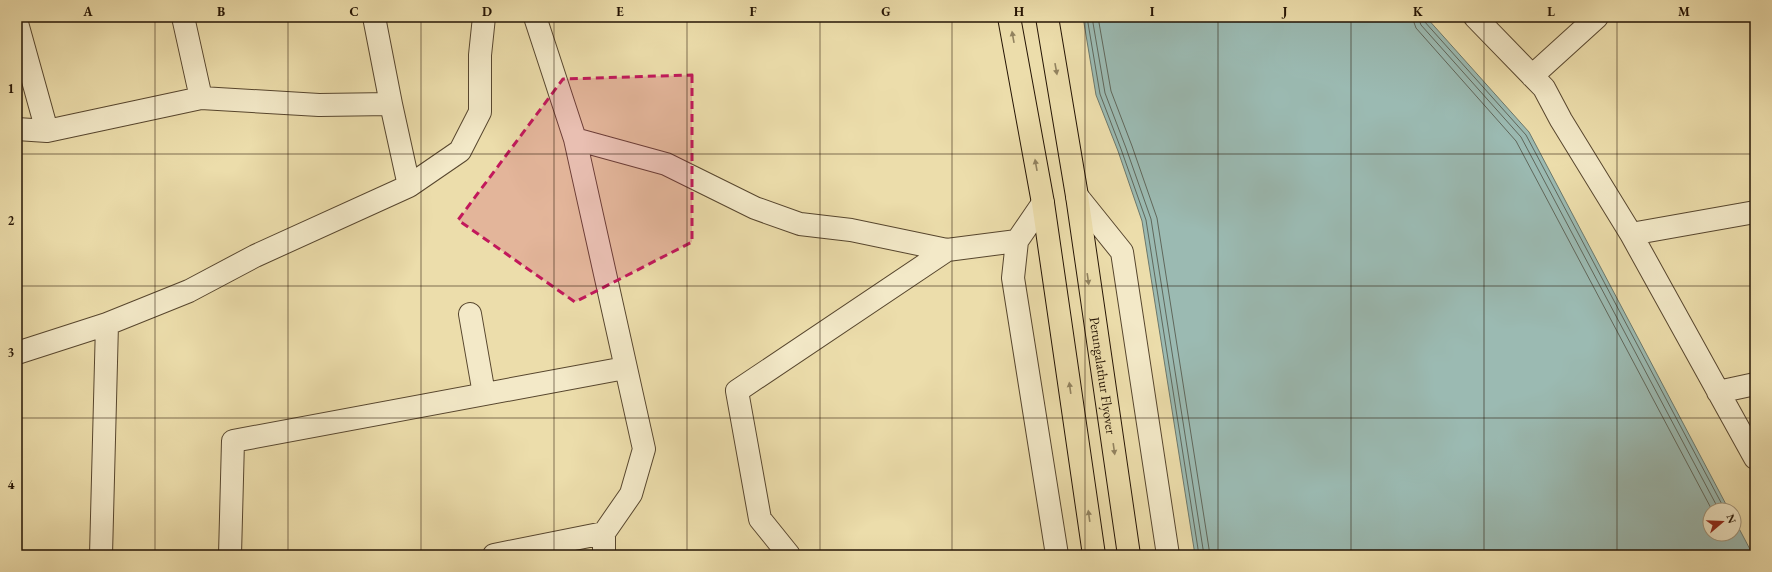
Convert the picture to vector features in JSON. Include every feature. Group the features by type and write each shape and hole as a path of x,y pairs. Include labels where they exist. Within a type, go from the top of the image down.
{"main road":[{"path":"1009,17 1043,203 1094,555"},
{"name":"Perungalathur Flyover","path":"1047,17 1077,196 1129,555"}],"street":[{"path":"182,17 201,98"},
{"path":"374,17 409,186"},
{"path":"17,353 108,324 189,291 255,256 409,186 460,151 480,112 480,55 484,17"},
{"path":"535,17 575,139 644,449 631,494 604,533 604,555"},
{"path":"1475,17 1544,88 1561,120 1631,234 1755,458"},
{"path":"1532,76 1597,17"},
{"path":"17,23 47,131"},
{"path":"17,130 47,131 201,98 319,105 392,104"},
{"path":"575,139 666,164 755,208 800,224 851,230 947,250 1017,241"},
{"path":"1077,196 1122,252 1168,555"},
{"path":"1043,203 1017,241 1013,278 1057,555"},
{"path":"1631,234 1755,212"},
{"path":"789,555 760,519 737,391 947,250"},
{"path":"470,314 484,394"},
{"path":"101,555 108,324"},
{"path":"230,555 233,441 625,368"},
{"path":"1718,392 1755,384"},
{"path":"494,555 604,533"}],"highlighted area":[{"path":"692,75 692,242 575,302 458,220 563,79"}],"water":[{"path":"1083,17 1426,17 1529,132 1725,502 1702,502 1702,542 1742,542 1742,534 1753,555 1195,555 1142,221 1118,151 1096,95"}]}
